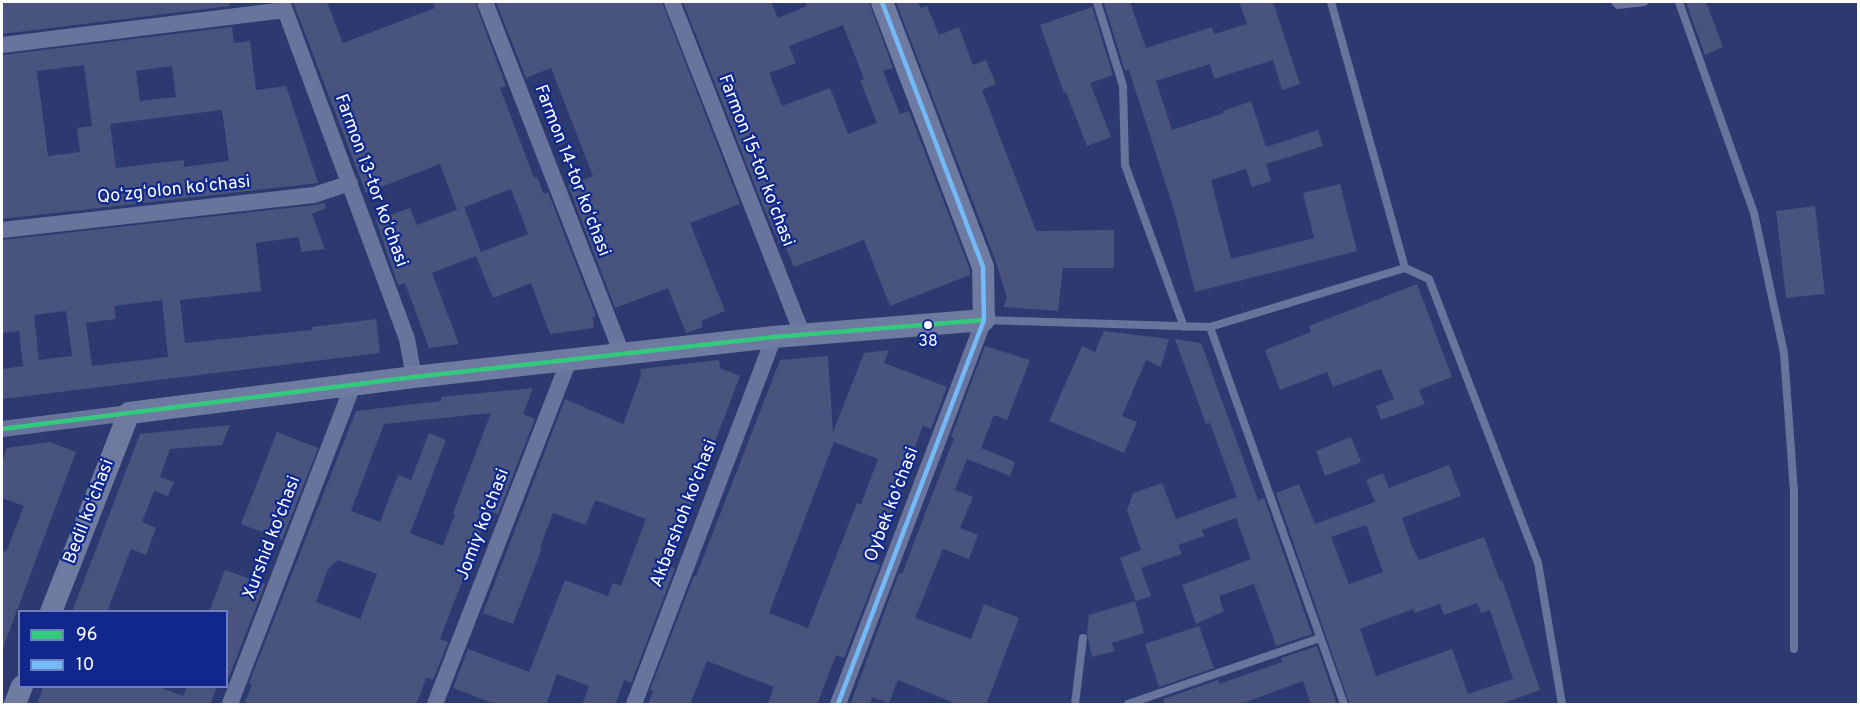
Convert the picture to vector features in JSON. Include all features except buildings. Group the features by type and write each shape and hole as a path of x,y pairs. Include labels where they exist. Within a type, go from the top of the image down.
{"street":[{"name":"Farmon 14-tor koʻchasi","path":"484,2 622,354"},
{"name":"Farmon 15-tor koʻchasi","path":"672,2 803,336"},
{"path":"2,429 414,377 774,338 984,320 983,267 882,2"},
{"path":"2,45 283,6"},
{"name":"Farmon 13-tor koʻchasi","path":"283,6 407,339 414,377"},
{"name":"Qoʻzgʻolon koʻchasi","path":"2,230 314,195 350,183"},
{"name":"Oybek ko'chasi","path":"838,705 984,320"},
{"name":"Akbarshoh ko'chasi","path":"634,705 774,338"},
{"name":"Jomiy ko'chasi","path":"435,705 569,360"},
{"name":"Xurshid ko'chasi","path":"230,705 353,385"},
{"name":"Bedil koʻchasi","path":"52,610 129,413"},
{"path":"15,705 22,688"}],"lane":[{"path":"1097,2 1123,86 1125,165 1184,327"},
{"path":"1330,2 1405,268"},
{"path":"1615,2 1618,5 1644,2"},
{"path":"1678,2 1754,213 1784,353 1794,492 1794,649"},
{"path":"984,320 1210,327 1405,268 1429,279 1538,563 1562,705"},
{"path":"1210,327 1344,705"},
{"path":"1128,705 1320,638"},
{"path":"1075,705 1083,639"}],"transit line":[{"name":"10","path":"838,704 984,320 983,267 882,2"},
{"name":"96","path":"2,429 414,377 774,337 984,320"}],"place":[{"name":"38","path":"928,325"}]}
